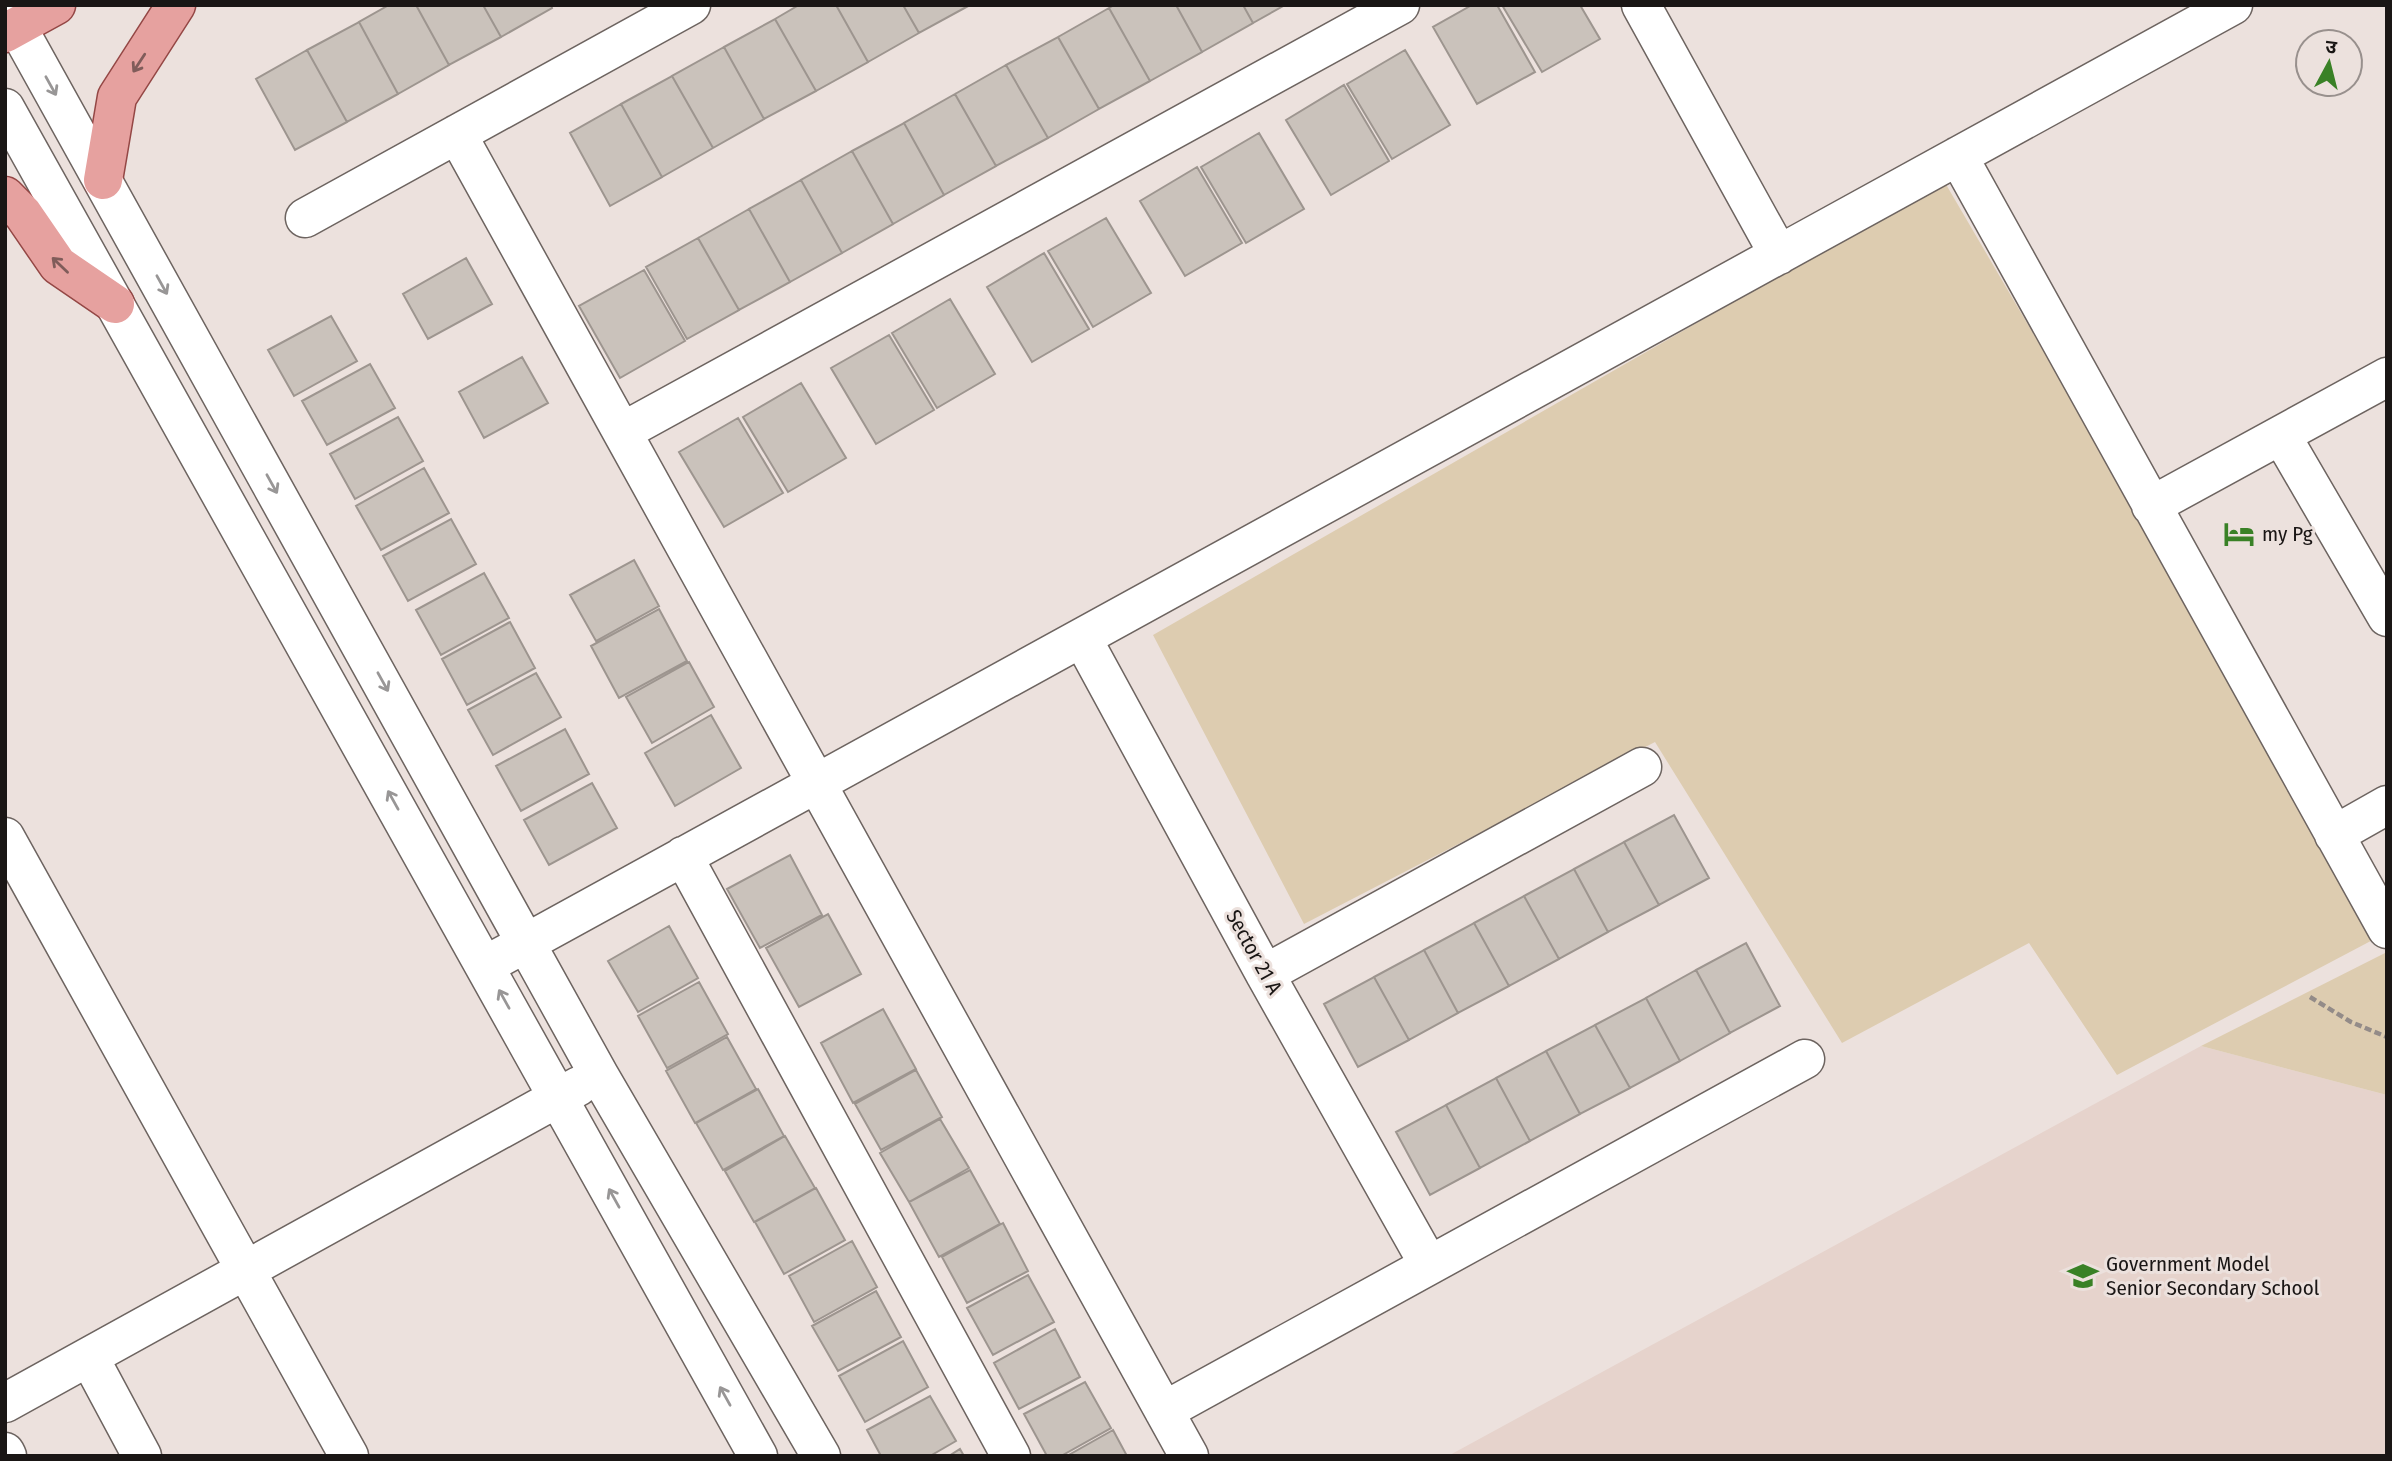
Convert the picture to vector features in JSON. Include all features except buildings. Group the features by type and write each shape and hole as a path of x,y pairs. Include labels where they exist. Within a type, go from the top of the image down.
{"main road":[{"path":"10,22 56,5"},
{"path":"103,180 117,97 176,5"},
{"path":"5,196 23,214 58,265 115,304"}],"street":[{"path":"305,218 691,5"},
{"path":"622,432 1400,5"},
{"path":"1641,5 1779,255"},
{"path":"486,965 2232,5"},
{"path":"10,22 103,180 528,942 599,1075 821,1456"},
{"path":"5,108 758,1456"},
{"path":"457,134 1189,1456"},
{"path":"1958,156 2387,929"},
{"path":"2151,506 2387,377"},
{"path":"2281,435 2387,617"},
{"name":"Sector 21 A","path":"1082,638 1265,974 1429,1265"},
{"path":"1265,974 1642,767"},
{"path":"2334,835 2387,805"},
{"path":"5,837 349,1456"},
{"path":"683,856 1011,1456"},
{"path":"1164,1410 1805,1059"},
{"path":"5,1403 599,1075"},
{"path":"89,1357 142,1456"}],"path":[{"path":"2310,997 2351,1021 2387,1037"}],"shaded area":[{"path":"1944,181 2384,934 2117,1075 2029,943 1842,1043 1655,742 1304,924 1153,635"},
{"path":"2387,952 2387,1095 2201,1046"},
{"name":"Government Model Senior Secondary School","path":"2201,1046 2387,1095 2387,1456 1448,1456"}],"place":[{"name":"my Pg","path":"2239,534"},
{"name":"Government Model Senior Secondary School","path":"2083,1276"}]}
